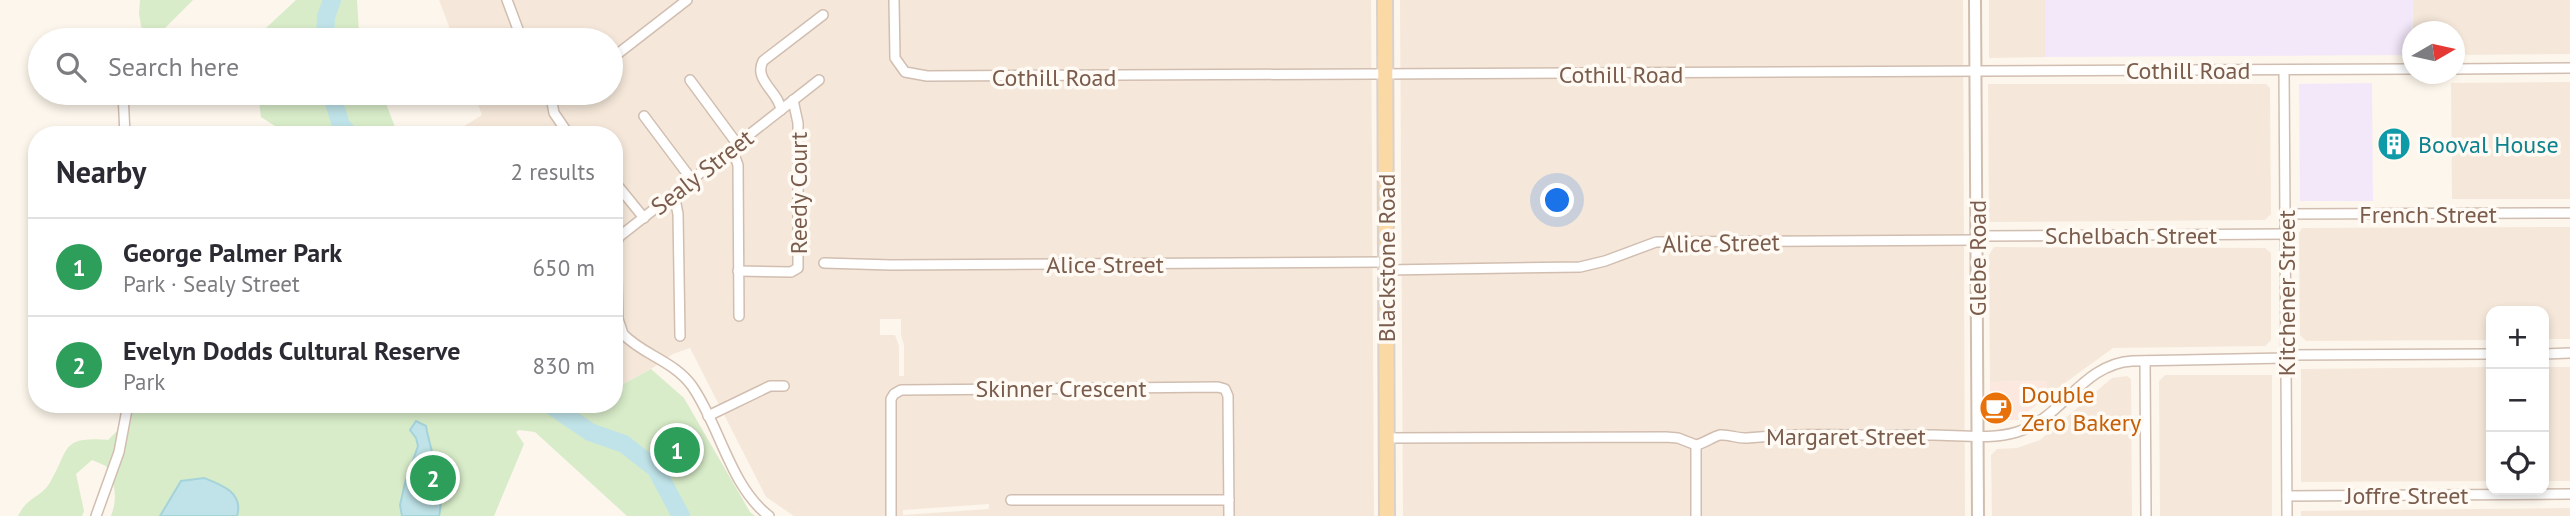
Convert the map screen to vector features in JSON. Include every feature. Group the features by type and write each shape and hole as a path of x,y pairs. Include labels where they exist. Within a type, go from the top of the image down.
{"main road":[{"name":"Blackstone Road","path":"1385,0 1387,516"}],"street":[{"path":"507,0 518,28"},
{"path":"623,50 687,0"},
{"name":"Cothill Road","path":"894,0 894,58 905,72 927,76 2402,69"},
{"name":"Glebe Road","path":"1975,0 1978,516"},
{"path":"780,110 777,97 761,76 760,67 763,61 823,15"},
{"path":"2465,69 2570,68"},
{"name":"Kitchener Street","path":"2284,70 2287,516"},
{"path":"690,80 735,147 738,165 739,316"},
{"name":"Sealy Street","path":"623,234 819,80"},
{"name":"Reedy Court","path":"738,271 791,272 798,268 799,123 793,100"},
{"path":"124,105 125,126"},
{"path":"551,105 563,126"},
{"path":"644,116 692,180"},
{"path":"623,192 644,218"},
{"path":"674,194 678,215 680,336"},
{"name":"French Street","path":"2285,214 2570,213"},
{"name":"Schelbach Street","path":"1977,238 2285,234"},
{"name":"Alice Street","path":"824,262 905,265 1580,267 1605,261 1656,242 1977,238"},
{"name":"Sealy Street","path":"623,334 666,361 690,383 748,495 769,516"},
{"name":"Margaret Street","path":"1387,438 1666,437 1678,438 1696,445 1724,435 1740,438 1828,433 1860,436 2012,434 2040,421 2090,376 2122,362 2486,354"},
{"path":"2549,354 2570,354"},
{"path":"2145,361 2146,516"},
{"path":"708,416 771,386 783,386"},
{"name":"Skinner Crescent","path":"891,516 891,399 901,390 1218,387 1225,389 1228,396 1229,516"},
{"path":"96,516 119,452 126,413"},
{"path":"1696,445 1696,516"},
{"name":"Joffre Street","path":"2287,496 2570,494"},
{"path":"1011,500 1229,500"}],"shaded area":[{"path":"439,0 1371,0 1374,516 794,516 766,497 690,348 673,354 623,384 623,126 464,126 482,115 478,105 623,105 623,28 450,28","holes":["880,319 901,319 904,345 904,376 899,376 899,346 895,335 880,335","989,504 989,509 903,515 903,510"]},
{"path":"1400,0 1963,0 1965,516 1403,516"},
{"path":"1989,0 2045,0 2045,57 1989,58"},
{"path":"2045,0 2413,0 2413,21 2402,21 2402,55 2045,57"},
{"path":"2413,0 2570,0 2570,54 2465,55 2465,21 2413,21"},
{"path":"2570,82 2570,199 2452,199 2451,84"},
{"path":"2372,83 2373,201 2300,201 2299,84"},
{"path":"1988,84 2266,84 2270,88 2271,214 2265,220 1989,222"},
{"path":"2570,227 2570,339 2549,339 2549,306 2486,306 2486,340 2306,341 2300,335 2299,233 2302,228"},
{"path":"1994,247 2265,248 2271,253 2271,340 2265,346 2113,348 2047,396 2047,381 1990,382 1989,255"},
{"path":"2486,367 2486,481 2301,482 2301,369"},
{"path":"2549,367 2570,367 2570,481 2549,481"},
{"path":"2165,375 2272,375 2272,516 2160,516 2159,381"},
{"path":"2127,376 2131,379 2132,516 1992,516 1991,455 1997,449 2017,448 2040,440 2112,378"},
{"path":"2047,381 2047,396 2018,420 1990,421 1990,382"},
{"path":"2570,508 2570,516 2301,516 2301,511"}],"green space":[{"path":"140,0 193,0 165,28 141,28"},
{"path":"296,0 357,0 359,28 266,28"},
{"path":"260,105 387,105 395,126 275,126 261,117"},
{"path":"651,369 684,398 750,512 755,516 627,516 535,432 519,430 516,432 524,444 494,516 111,516 115,497 112,479 106,466 92,460 76,474 84,511 82,516 18,516 49,484 64,454 73,443 92,439 108,440 121,427 125,413 623,413 623,384"}],"water":[{"path":"416,421 426,426 437,471 441,493 439,516 402,516 400,505 405,483 418,446 410,430"},
{"path":"204,478 230,491 237,501 237,516 160,516 181,481"}],"waterway":[{"path":"326,28 332,0"},
{"path":"335,105 342,126"},
{"path":"562,413 590,432 624,444 656,469 681,516"}],"place":[{"name":"Booval House","path":"2394,144"},
{"name":"Double Zero Bakery","path":"1996,408"},
{"name":"George Palmer Park","path":"677,450"},
{"name":"Evelyn Dodds Cultural Reserve","path":"433,478"}]}
